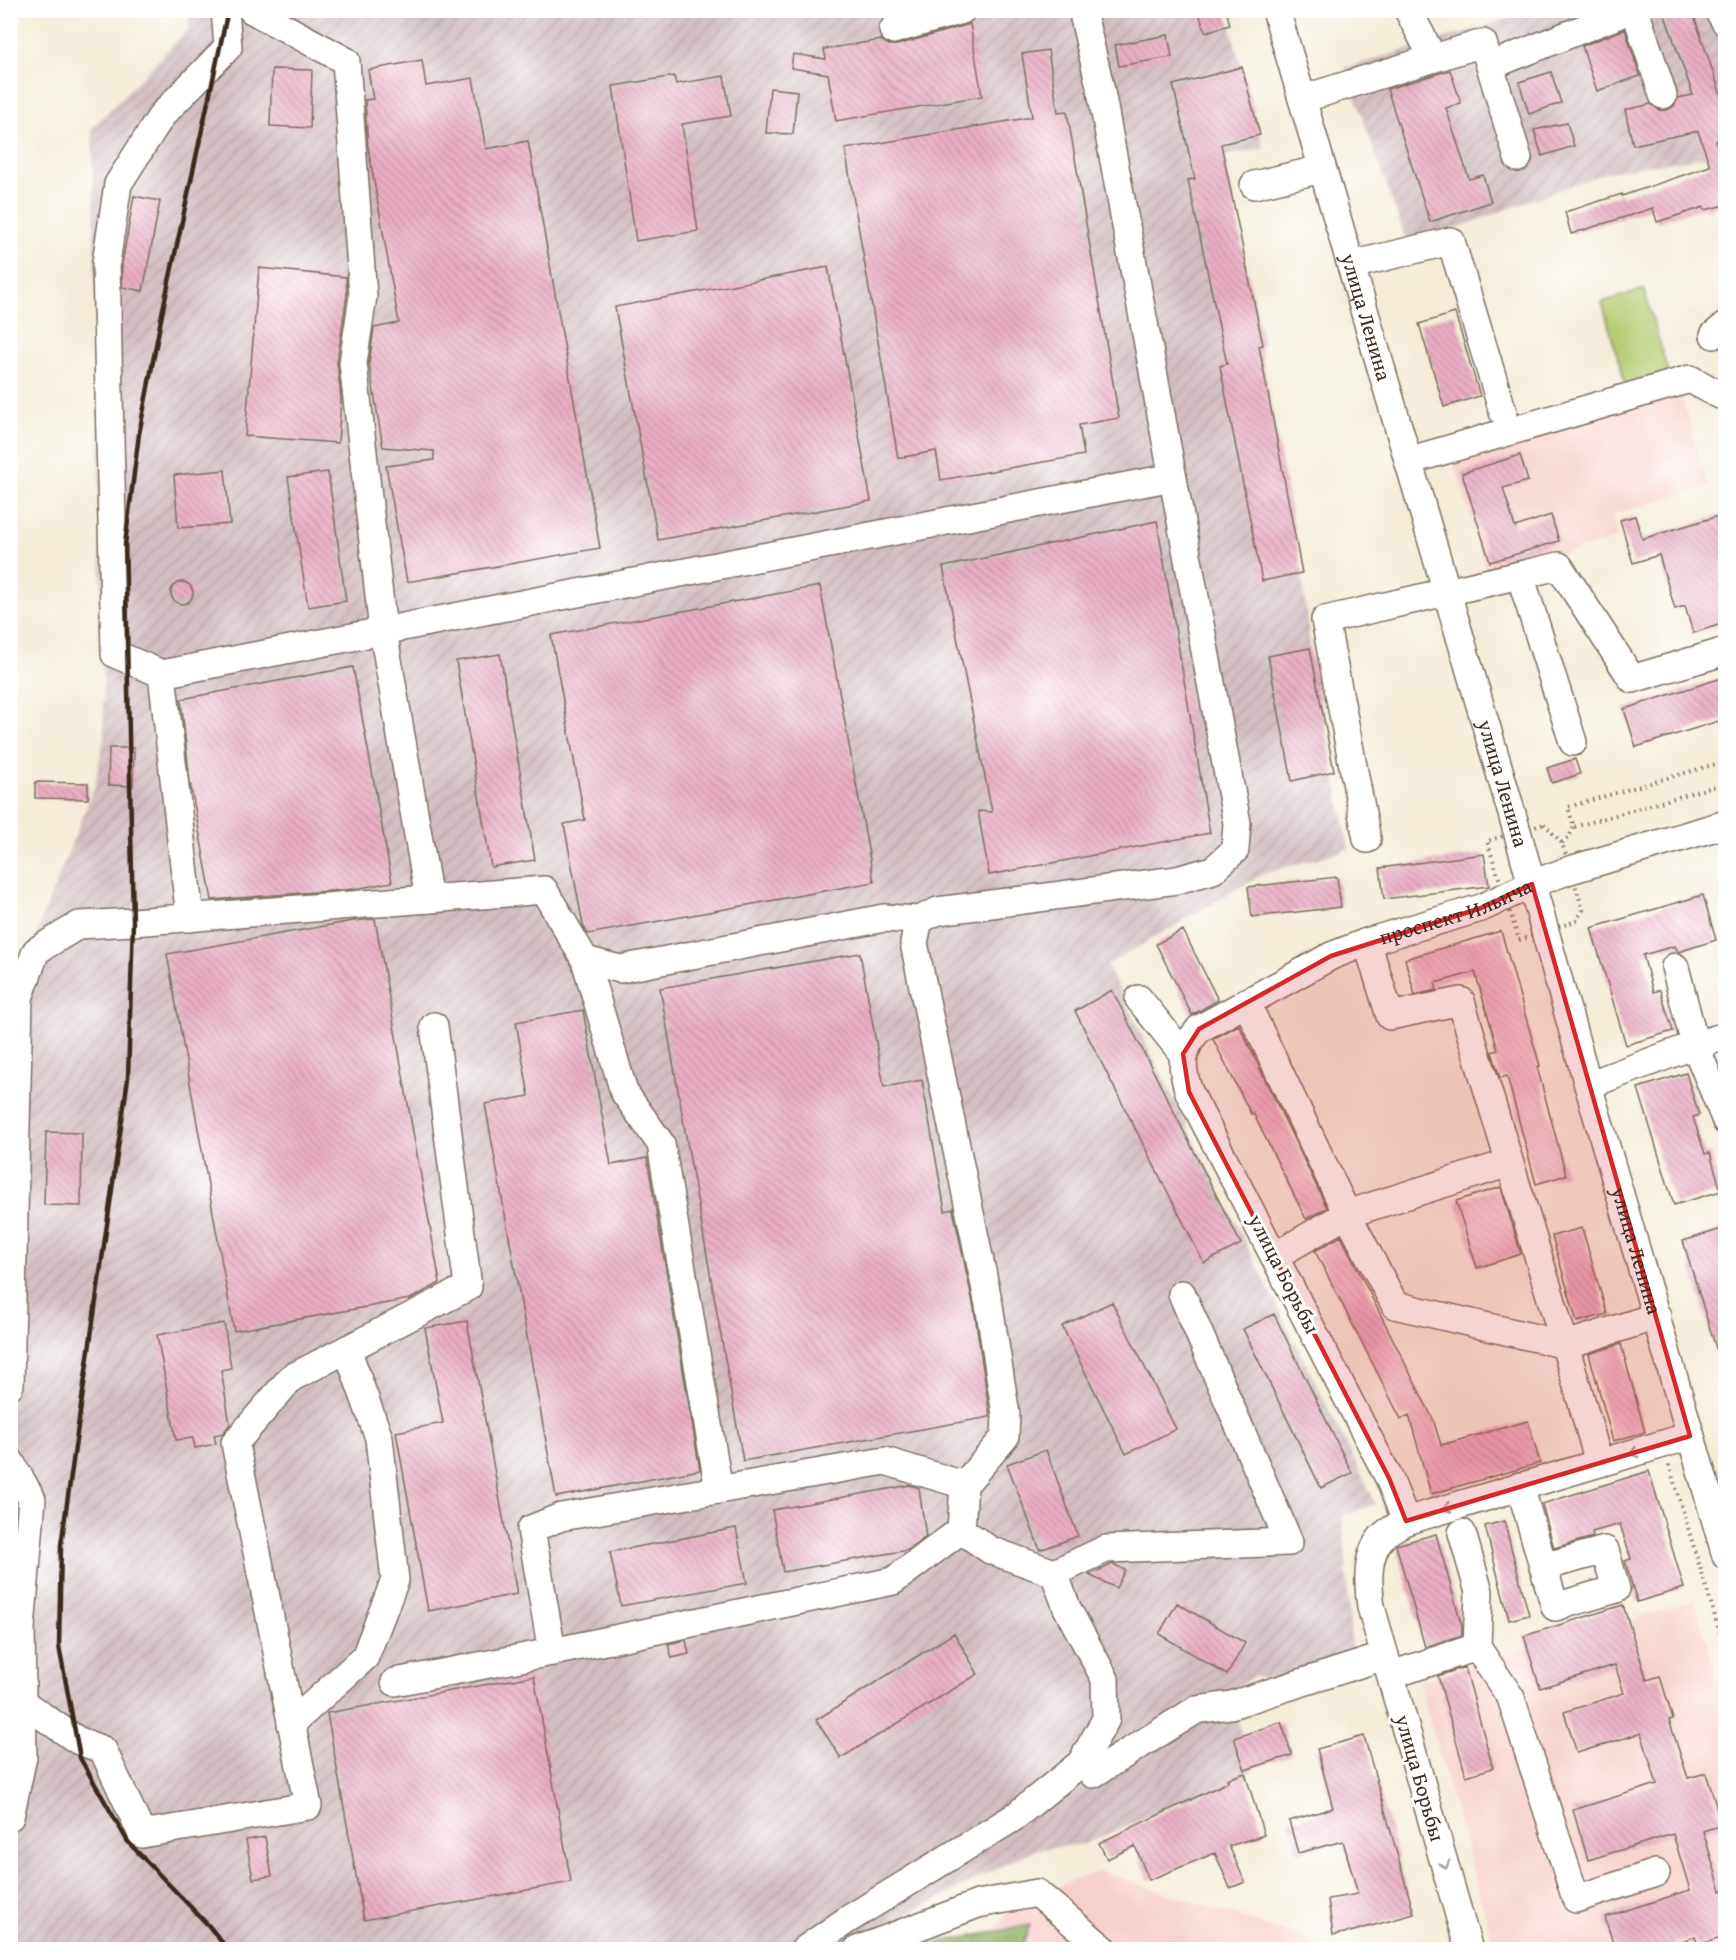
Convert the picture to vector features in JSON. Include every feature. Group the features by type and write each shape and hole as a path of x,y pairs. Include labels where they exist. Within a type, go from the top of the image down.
{"street":[{"path":"225,10 228,47 162,115 118,184 106,263 115,654 162,674 1173,477"},
{"path":"252,10 346,61 363,296 353,363 383,632 429,899"},
{"path":"893,30 962,10"},
{"path":"585,960 620,969 884,918 919,920 938,911 1177,880 1213,870 1235,849 1237,823 1100,86 1082,10"},
{"name":"улица Ленина","path":"1276,10 1532,884 1725,1556"},
{"path":"1408,10 1433,58"},
{"path":"1490,66 1630,10"},
{"path":"1635,10 1663,95"},
{"path":"1718,10 1725,23"},
{"path":"1302,99 1483,43 1518,158"},
{"path":"1254,185 1322,169"},
{"path":"1350,266 1451,241 1503,412"},
{"path":"1408,461 1690,379 1720,394 1725,393"},
{"path":"1367,839 1325,620 1559,566 1632,679 1725,651"},
{"path":"1520,575 1573,742"},
{"path":"162,674 190,918"},
{"name":"проспект Ильича","path":"1183,1054 1189,1040 1199,1029 1331,956 1367,942 1481,908 1532,884 1570,870 1725,824"},
{"path":"10,1385 19,998 36,951 78,925 544,890 585,960 624,1092 661,1144 719,1490"},
{"path":"919,920 914,943 989,1305 1006,1415 1005,1437 964,1485 962,1530"},
{"path":"1367,942 1390,1016 1461,1001 1566,1345 1599,1463"},
{"path":"1675,967 1695,1045 1725,1121"},
{"path":"1139,999 1183,1054"},
{"path":"1246,1002 1347,1214 1395,1305 1566,1345 1657,1316"},
{"path":"22,1702 77,1740 104,1750 142,1834 308,1806 235,1443 291,1378 468,1287 434,1026"},
{"path":"1588,1085 1725,1036"},
{"name":"улица Борьбы","path":"1183,1054 1183,1073 1189,1092 1389,1478 1406,1521"},
{"path":"1275,1256 1347,1214 1509,1163"},
{"path":"962,1530 990,1550 1054,1573 1106,1549 1289,1542 1182,1294"},
{"path":"291,1724 365,1657 396,1580 379,1438 347,1349"},
{"name":"улица Борьбы","path":"1469,1950 1371,1607 1368,1586 1374,1551 1384,1535 1406,1521 1690,1436"},
{"path":"10,1461 32,1499 21,1628 23,1757 10,1817"},
{"path":"552,1652 531,1529 561,1517 885,1461 964,1485"},
{"path":"1520,1486 1543,1567"},
{"path":"395,1682 552,1652 893,1581 962,1530"},
{"path":"1462,1533 1479,1592 1477,1647 1511,1698 1576,1899 1656,1873"},
{"path":"804,1950 847,1920 1013,1818 1081,1763 1106,1719 1105,1679 1067,1608 1054,1573"},
{"path":"1093,1774 1196,1710 1231,1705 1388,1665 1477,1647"},
{"path":"857,1950 978,1904 1038,1893 1105,1950"}],"path":[{"path":"1562,843 1569,837 1574,827 1568,807 1725,761"},
{"path":"1574,827 1725,783"},
{"path":"1663,1444 1725,1653"}],"highlighted area":[{"path":"1532,884 1690,1436 1406,1521 1389,1478 1189,1092 1183,1054 1199,1029 1331,956 1481,908"}],"shaded area":[{"path":"190,11 1226,11 1264,148 1225,156 1302,573 1310,648 1349,849 1263,874 1107,965 1376,1504 1343,1515 1352,1657 1274,1680 1253,1676 1228,1693 1255,1770 1085,1844 1033,1850 841,1949 11,1950 10,1021 14,989 95,785 104,737 92,128 189,28"},
{"path":"1516,11 1725,11 1725,154 1607,172 1408,246 1345,68 1518,16"},
{"path":"1680,392 1708,486 1612,515 1618,538 1488,577 1453,459"},
{"path":"1695,1601 1725,1706 1725,1949 1495,1949 1418,1681"},
{"path":"1100,1871 1312,1941 1315,1949 981,1950 1015,1901"}],"green space":[{"path":"1644,289 1668,372 1625,384 1602,302"},
{"path":"1030,1925 1021,1949 909,1949 914,1947"}],"building":[{"path":"1198,10 1226,10 1230,25 1205,32"},
{"path":"1663,10 1692,10 1725,107 1725,137 1716,141 1725,177 1725,205 1705,210 1704,207 1657,222 1653,208 1571,234 1565,212 1622,194 1622,196 1710,166 1698,131 1633,145 1625,110 1651,104 1659,110 1667,110 1674,106 1678,98 1693,95"},
{"path":"970,24 982,96 836,121 828,74 791,68 793,54 826,59 824,49 881,40 889,45 897,45"},
{"path":"1625,29 1640,76 1597,91 1582,46"},
{"path":"1168,35 1172,57 1119,66 1115,45"},
{"path":"1048,50 1058,112 1067,111 1119,418 1079,425 1084,455 941,480 936,451 898,458 845,149 1032,117 1022,54"},
{"path":"422,60 426,86 473,78 486,149 528,141 600,548 407,582 386,466 434,460 434,451 383,447 369,363 374,328 399,323 368,147 365,100 373,99 368,70"},
{"path":"1242,67 1260,135 1221,144 1263,345 1259,346 1302,573 1262,581 1220,366 1227,364 1188,180 1195,179 1173,85"},
{"path":"272,69 312,70 310,128 270,126"},
{"path":"1450,70 1461,103 1446,108 1469,179 1483,175 1491,202 1430,222 1387,89"},
{"path":"1551,72 1561,103 1529,114 1519,82"},
{"path":"674,76 676,84 724,76 731,116 682,124 698,231 636,241 613,86"},
{"path":"770,88 797,91 793,134 766,133"},
{"path":"1567,123 1574,146 1542,156 1534,130"},
{"path":"134,196 160,201 143,291 122,287 122,264"},
{"path":"828,267 871,501 658,540 615,307"},
{"path":"259,268 346,277 347,295 337,361 341,398 338,443 245,436"},
{"path":"1455,313 1480,396 1444,407 1419,324"},
{"path":"1520,455 1528,481 1503,488 1515,527 1551,515 1559,541 1490,562 1462,473"},
{"path":"225,470 230,524 178,528 174,475"},
{"path":"328,472 346,601 308,607 288,477"},
{"path":"1725,514 1725,623 1693,633 1685,606 1675,609 1659,555 1633,563 1620,520 1635,516 1642,539"},
{"path":"1157,521 1210,833 989,875 978,811 992,812 943,567"},
{"path":"182,582 190,585 193,593 190,601 182,604 174,601 171,593 174,585"},
{"path":"820,586 874,882 588,934 583,925 564,824 585,820 551,635"},
{"path":"1310,648 1334,771 1292,781 1268,656"},
{"path":"500,654 535,860 491,867 456,661"},
{"path":"353,667 392,882 355,889 212,900 190,782 181,699"},
{"path":"1725,677 1725,719 1636,747 1624,709"},
{"path":"109,748 134,748 133,786 108,785"},
{"path":"1575,759 1580,774 1552,783 1547,768"},
{"path":"35,782 88,783 88,799 35,798"},
{"path":"1484,854 1489,886 1384,899 1380,868"},
{"path":"1337,877 1341,907 1252,917 1248,887"},
{"path":"1703,895 1716,940 1678,952 1675,946 1643,955 1653,992 1660,990 1673,1031 1626,1045 1591,928"},
{"path":"375,919 440,1283 410,1299 234,1331 167,954"},
{"path":"1183,930 1218,1000 1192,1015 1156,944"},
{"path":"1501,931 1540,1066 1537,1067 1566,1175 1536,1184 1507,1076 1500,1078 1492,1052 1498,1050 1475,972 1435,983 1437,990 1415,995 1405,959"},
{"path":"860,953 884,1087 922,1080 945,1211 953,1209 974,1308 990,1417 743,1461 660,988"},
{"path":"1112,990 1241,1244 1204,1263 1075,1011"},
{"path":"583,1010 611,1165 647,1158 700,1470 556,1497 485,1104 529,1096 516,1022"},
{"path":"1239,1025 1327,1208 1306,1219 1213,1039"},
{"path":"1686,1073 1699,1115 1693,1117 1705,1154 1710,1153 1721,1191 1674,1205 1638,1088"},
{"path":"46,1132 82,1133 81,1206 44,1205"},
{"path":"1501,1187 1521,1254 1477,1268 1456,1201"},
{"path":"1582,1228 1607,1314 1577,1322 1552,1236"},
{"path":"1725,1228 1725,1368 1722,1368 1683,1241"},
{"path":"1341,1236 1433,1419 1441,1445 1528,1421 1540,1463 1431,1494 1409,1415 1401,1419 1315,1251"},
{"path":"1112,1302 1176,1429 1126,1454 1062,1326"},
{"path":"1274,1314 1352,1473 1321,1488 1243,1329"},
{"path":"467,1321 517,1594 428,1611 396,1432 443,1423 425,1328"},
{"path":"224,1323 231,1368 221,1370 230,1424 223,1433 214,1435 216,1444 195,1448 193,1438 176,1440 157,1335"},
{"path":"1621,1344 1645,1432 1613,1441 1589,1354"},
{"path":"1046,1450 1078,1536 1040,1550 1007,1464"},
{"path":"1649,1471 1684,1588 1637,1602 1625,1561 1631,1559 1620,1524 1592,1532 1593,1537 1554,1548 1542,1504"},
{"path":"910,1485 919,1488 926,1537 908,1550 783,1572 772,1510"},
{"path":"1504,1521 1529,1615 1509,1620 1485,1526"},
{"path":"736,1528 747,1583 621,1606 610,1552"},
{"path":"1436,1534 1462,1626 1462,1635 1425,1647 1396,1545"},
{"path":"1113,1564 1125,1570 1116,1588 1089,1575"},
{"path":"1177,1603 1245,1643 1227,1675 1159,1634"},
{"path":"1623,1605 1647,1680 1660,1676 1673,1719 1669,1720 1688,1778 1706,1773 1722,1825 1703,1831 1721,1891 1725,1889 1725,1937 1698,1945 1695,1937 1655,1950 1615,1950 1605,1917 1690,1890 1673,1834 1588,1860 1573,1810 1657,1784 1641,1733 1577,1753 1564,1712 1624,1693 1615,1665 1540,1688 1524,1636"},
{"path":"954,1633 978,1674 841,1758 816,1720"},
{"path":"686,1640 689,1654 672,1658 668,1644"},
{"path":"1465,1667 1493,1768 1466,1776 1438,1676"},
{"path":"534,1676 571,1882 364,1920 327,1713"},
{"path":"1281,1722 1292,1755 1245,1770 1234,1738"},
{"path":"1364,1736 1414,1914 1333,1935 1328,1899 1358,1894 1343,1841 1298,1853 1289,1821 1333,1808 1317,1749"},
{"path":"1245,1773 1264,1835 1229,1846 1245,1882 1230,1888 1215,1853 1149,1880 1135,1846 1107,1859 1099,1843 1228,1782 1227,1779"},
{"path":"265,1837 272,1876 253,1879 246,1840"}],"railway":[{"path":"228,10 163,309 139,434 125,544 133,922 128,1078 61,1545 59,1646 80,1758 128,1842 209,1926 228,1950"}]}
